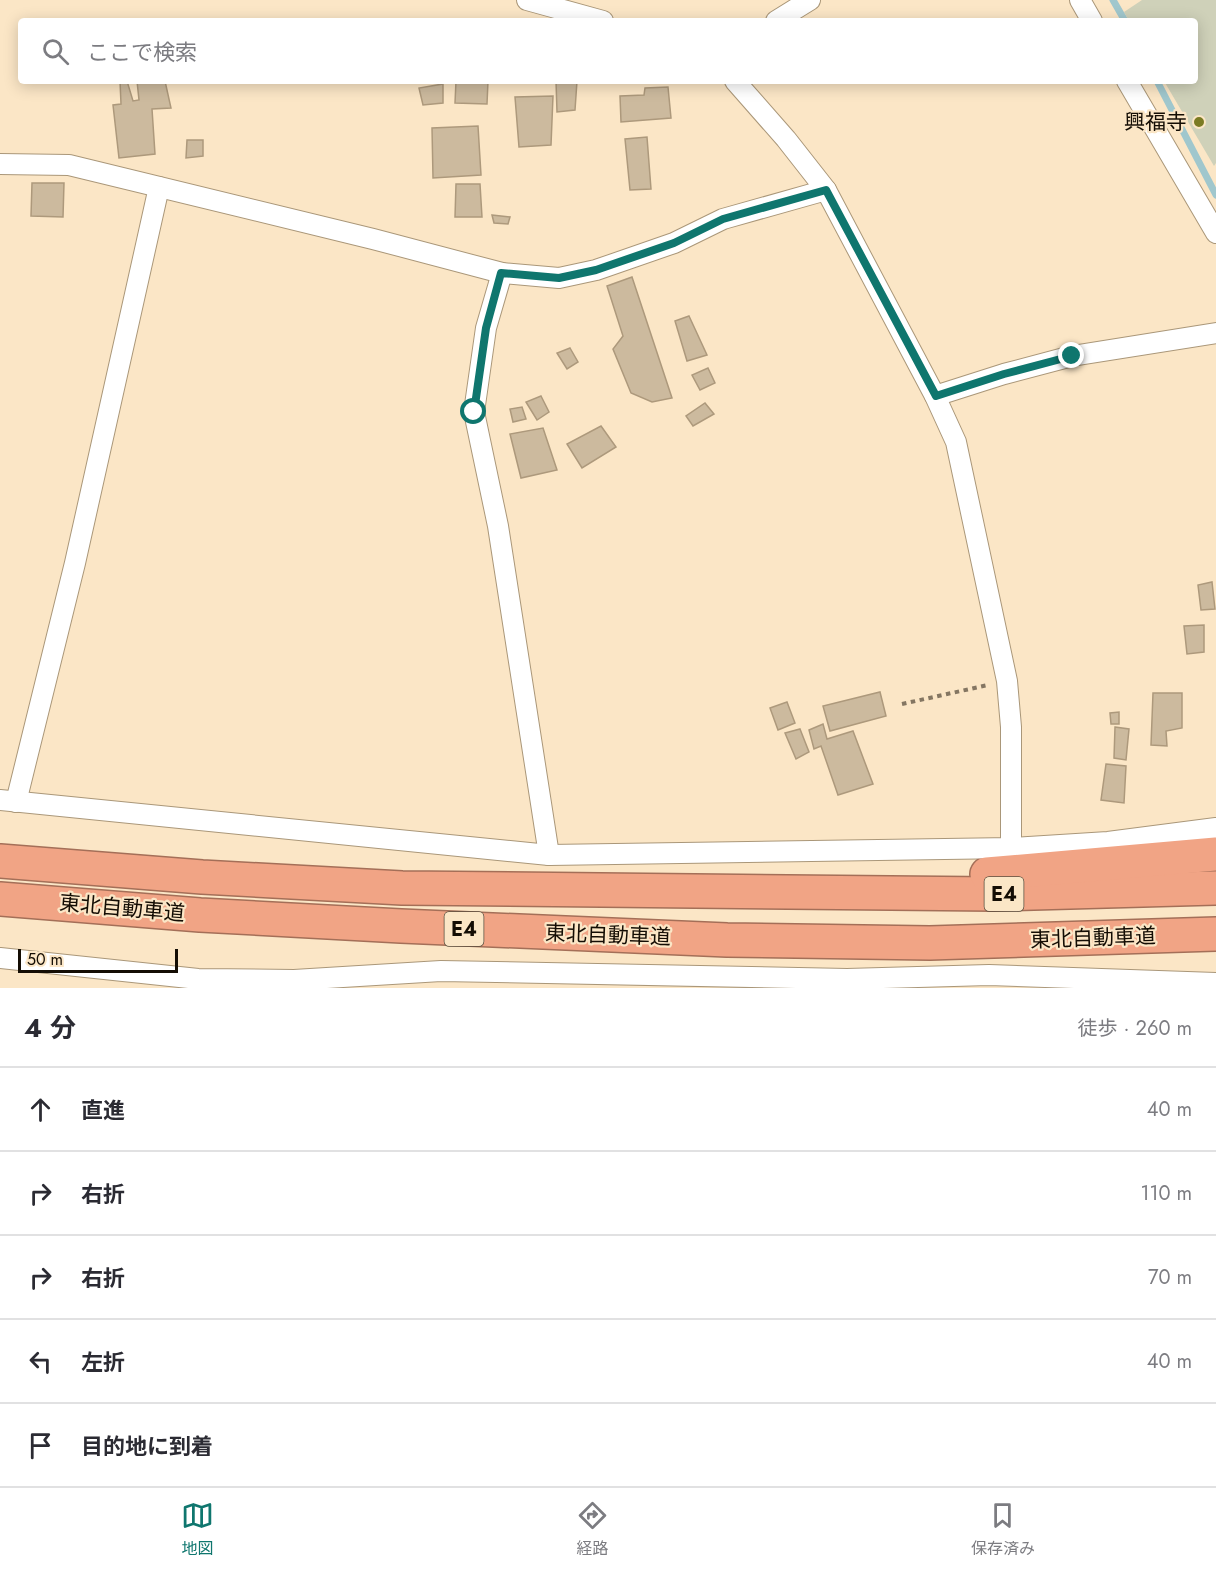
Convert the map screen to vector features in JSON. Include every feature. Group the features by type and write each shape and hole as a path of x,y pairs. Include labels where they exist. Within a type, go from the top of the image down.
{"highway":[{"path":"792,893 1216,854"},
{"name":"東北自動車道","path":"0,861 202,877 402,888 993,894 1216,888"},
{"name":"東北自動車道","path":"0,899 200,915 727,940 930,943 1216,934"},
{"path":"930,943 1113,954 1216,957"}],"street":[{"path":"527,0 592,18"},
{"path":"781,18 810,0"},
{"path":"1080,0 1090,18"},
{"path":"738,84 786,139 826,190 936,396 956,442 1007,681 1011,727 1011,848"},
{"path":"1129,84 1216,233"},
{"path":"0,164 69,165 374,239 501,273 559,278 596,270 674,243 723,219 826,190"},
{"path":"159,187 75,563 8,801 549,855 1011,848 1108,842 1216,828"},
{"path":"501,273 486,328 474,412 498,526 549,855"},
{"path":"936,396 1004,374 1072,356 1216,333"},
{"path":"0,958 193,984 441,971 847,979 989,975 1216,983"}],"path":[{"path":"902,704 1007,681"}],"green space":[{"name":"興福寺","path":"1142,0 1216,0 1216,163 1214,166 1166,84 1198,84 1198,18 1127,18 1124,12"}],"building":[{"path":"120,84 128,84 133,101 139,100 137,84 166,84 171,108 152,109 155,154 119,158 113,105 121,104"},
{"path":"443,84 443,103 423,105 419,88"},
{"path":"456,84 488,84 487,104 455,103"},
{"path":"556,84 577,84 575,110 557,112"},
{"path":"668,87 671,118 621,122 620,96 644,95 645,88"},
{"path":"553,96 551,145 519,147 515,97"},
{"path":"478,126 481,175 433,178 432,128"},
{"path":"647,137 651,189 630,190 625,139"},
{"path":"187,140 203,140 203,156 186,158"},
{"path":"32,183 64,183 63,217 31,216"},
{"path":"456,184 480,184 482,217 455,217"},
{"path":"492,215 510,217 508,224 494,223"},
{"path":"632,277 672,398 652,402 631,393 613,349 623,336 607,286"},
{"path":"689,316 707,355 687,361 675,321"},
{"path":"570,348 578,362 567,369 557,353"},
{"path":"708,368 715,383 700,390 692,375"},
{"path":"541,396 549,412 537,420 526,402"},
{"path":"705,403 714,414 693,426 686,416"},
{"path":"522,407 526,419 513,422 510,409"},
{"path":"601,426 616,447 582,468 567,444"},
{"path":"543,428 557,470 521,478 510,434"},
{"path":"1212,582 1215,609 1201,610 1198,585"},
{"path":"1204,625 1204,652 1187,654 1184,626"},
{"path":"880,692 886,716 830,731 823,706"},
{"path":"1153,693 1182,693 1182,728 1166,731 1167,746 1151,745"},
{"path":"787,702 795,723 778,730 770,708"},
{"path":"1119,712 1119,724 1111,724 1110,713"},
{"path":"823,724 827,739 853,731 873,784 838,795 821,746 814,749 809,730"},
{"path":"1115,727 1129,729 1126,760 1114,758"},
{"path":"800,729 809,752 796,759 785,733"},
{"path":"1106,764 1126,766 1124,803 1101,800"}],"waterway":[{"path":"1113,0 1123,18"},
{"path":"1159,84 1216,195"}],"place":[{"name":"興福寺","path":"1199,122"}],"route":[{"path":"474,412 486,328 501,273 559,278 596,270 674,243 723,219 826,190 936,396 1004,374 1072,356"}]}
